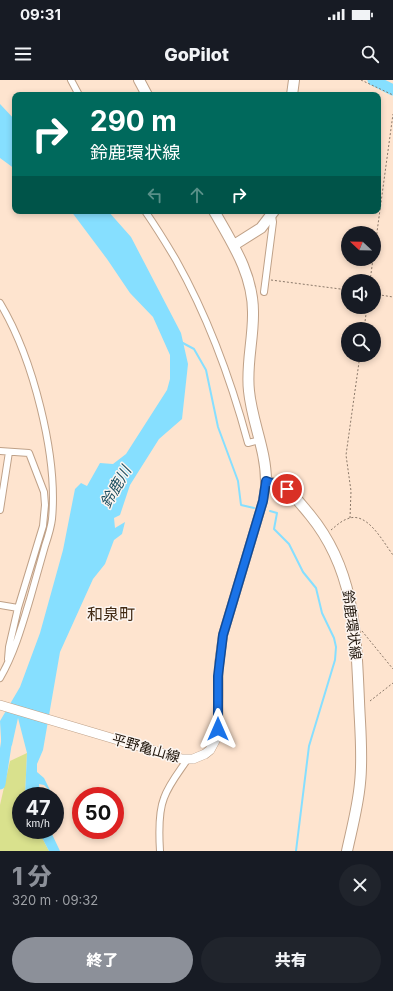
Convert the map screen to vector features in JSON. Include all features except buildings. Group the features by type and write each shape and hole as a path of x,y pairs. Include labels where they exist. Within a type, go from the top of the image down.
{"main road":[{"path":"139,80 146,92"},
{"path":"292,92 294,80"},
{"path":"216,214 234,245 246,273 253,297 254,317 248,370 248,392 265,463 266,481"},
{"path":"234,245 261,228 272,214"},
{"name":"鈴鹿環状線","path":"266,481 283,487 290,492 324,535 341,566 348,587 355,630 361,772 357,804 347,851"},
{"name":"平野亀山線","path":"0,705 185,759 199,757 210,750 217,737 218,729 219,665 223,635 263,501 266,481"}],"street":[{"path":"71,80 77,92"},
{"path":"148,214 176,261 200,309 231,384 248,443 260,440"},
{"path":"264,292 273,214"},
{"path":"0,303 16,334 27,366 48,445 54,486 52,521 22,625 0,678"},
{"path":"0,450 29,454 44,492 45,505 43,526 18,608 9,647 8,661"},
{"path":"0,510 9,452"},
{"path":"0,605 18,608"},
{"path":"160,851 160,826 163,799 172,780 185,759"}],"path":[{"path":"361,80 393,95"},
{"path":"381,202 393,114"},
{"path":"378,226 379,214"},
{"path":"266,279 341,289"},
{"path":"381,295 393,297"},
{"path":"350,518 351,491 346,455 359,362"},
{"path":"324,535 350,518 358,518 370,524 393,555"},
{"path":"355,630 362,630 364,632 393,669"},
{"path":"370,701 393,683"}],"green space":[{"path":"27,753 25,787 12,787 12,839 43,839 49,851 0,851 0,805 10,761"}],"water":[{"path":"0,104 12,117 12,167 0,158"},
{"name":"鈴鹿川","path":"73,214 111,214 131,237 181,333 188,364 182,419 159,439 130,485 120,515 114,518 115,528 125,522 122,534 114,540 105,564 93,579 60,652 43,750 37,764 37,772 44,778 48,787 39,784 39,787 25,787 27,753 18,718 12,745 2,755 0,721 20,687 40,633 63,550 75,489 81,483 87,486 100,463 113,464 126,454 167,390 170,379 170,355 153,317 130,293"},
{"path":"43,839 54,839 60,851 49,851"}],"waterway":[{"path":"373,80 393,90"},
{"path":"181,342 194,349 206,370 218,427 238,481 241,505 254,508"},
{"path":"270,511 277,513 274,529 289,544 303,572 316,588 322,613 334,638 336,647 335,660 309,746 296,851"},
{"path":"0,784 7,739"}],"district":[{"name":"和泉町","path":"111,614"}],"route":[{"path":"218,729 218,676 223,635 243,565 258,520 266,481 287,489"}]}
